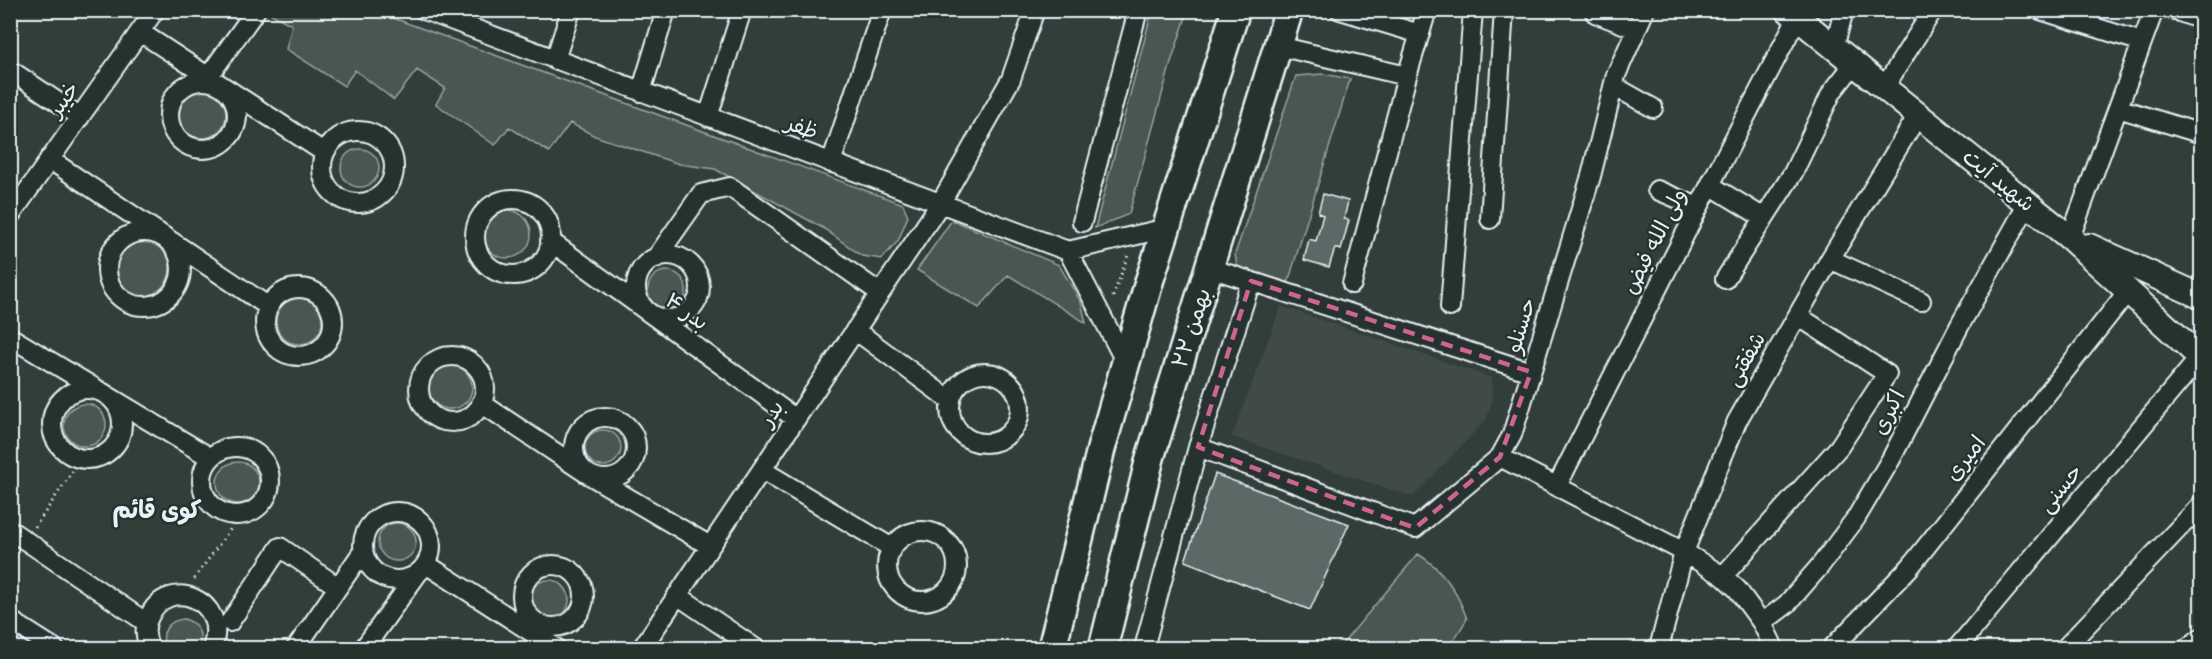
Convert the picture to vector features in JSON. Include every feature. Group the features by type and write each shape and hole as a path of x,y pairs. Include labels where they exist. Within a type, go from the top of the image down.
{"highway":[{"path":"1052,648 1101,449 1167,228 1236,10"},
{"name":"۲۲ بهمن","path":"1103,648 1150,458 1289,10"}],"main road":[{"name":"شهید آیت","path":"1792,14 2070,238 2201,358"},
{"path":"2070,238 2202,297"}],"street":[{"path":"208,77 256,10"},
{"path":"555,60 571,10"},
{"path":"641,92 666,10"},
{"path":"708,117 742,10"},
{"path":"831,163 882,10"},
{"name":"بدر","path":"642,648 940,204 1011,79 1035,10"},
{"path":"1082,222 1138,10"},
{"path":"1340,10 1420,34"},
{"path":"1352,284 1407,76 1427,10"},
{"path":"1450,307 1473,10"},
{"path":"1490,219 1504,10"},
{"name":"حسنلو","path":"1500,457 1512,435 1591,176 1614,86 1645,10"},
{"path":"1834,48 1844,10"},
{"path":"1884,88 1933,10"},
{"path":"2040,10 2142,42"},
{"path":"2070,238 2154,10"},
{"path":"2174,10 2202,20"},
{"name":"خیبر","path":"10,216 154,11"},
{"name":"ظفر","path":"427,11 1068,251"},
{"path":"1595,13 1636,29"},
{"name":"ولی الله فیض","path":"1557,486 1710,185 1792,14"},
{"path":"140,32 325,153"},
{"path":"1278,46 1407,76"},
{"path":"1725,279 1793,173 1833,92 1854,64"},
{"path":"10,70 80,117"},
{"path":"1614,86 1653,108"},
{"path":"2118,108 2202,134"},
{"name":"شفقتی","path":"1659,648 1684,552 1737,421 1830,259 1918,115"},
{"path":"49,159 269,307"},
{"path":"1710,185 1764,218"},
{"path":"656,258 701,194 730,187 880,293"},
{"path":"1657,190 1698,207"},
{"path":"514,199 526,202 541,212 549,229 550,241 547,253 540,264 518,275 506,274 494,270 484,262 475,239 476,227 482,215 490,207 501,201 514,199"},
{"name":"اکبری","path":"1762,623 1787,604 1820,566 1856,518 1891,459 1960,325 2028,203"},
{"path":"1126,363 1068,251 1167,228"},
{"path":"136,232 163,236 177,251 181,262 181,275 177,287 168,297 158,303 145,306 132,304 121,298 113,289 108,277 107,265 116,244 136,232"},
{"name":"بدر ۴","path":"550,241 796,418"},
{"path":"670,256 686,261 699,277 698,298 693,307 676,318 665,319 651,314 640,302 637,292 640,272 647,263 656,258 670,256"},
{"path":"1830,259 1922,301"},
{"path":"1210,268 1531,372"},
{"path":"1144,648 1198,447 1251,281"},
{"name":"امیری","path":"1832,648 1910,567 2128,291"},
{"path":"1723,576 1839,447 1887,374 1798,316"},
{"path":"855,330 951,400"},
{"path":"10,337 211,458"},
{"name":"حسنی","path":"1957,648 2201,358"},
{"path":"87,389 98,391 109,397 121,416 122,428 112,448 103,455 92,459 81,459 70,455 55,439 52,428 53,416 57,405 65,397 75,391 87,389"},
{"path":"482,403 586,472 710,546"},
{"path":"231,447 242,448 261,458 270,477 266,498 259,507 240,516 228,515 217,510 208,502 203,491 204,468 220,451 231,447"},
{"path":"1198,447 1415,528 1500,457 1684,552 1723,576 1737,590 1762,623 1774,648"},
{"path":"762,470 892,548"},
{"path":"2065,648 2202,504"},
{"path":"364,648 422,569 430,553 431,541 428,531 421,522 403,512 382,515 373,521 363,540 363,551 374,572 384,578 396,580 408,579 422,569"},
{"path":"18,536 147,623"},
{"path":"230,622 280,547 338,588"},
{"path":"296,648 363,551"},
{"path":"422,569 527,623 556,648"},
{"path":"677,595 755,648"},
{"path":"150,648 146,635 147,623 152,612 160,602 171,597 183,596 195,598 205,605 212,615 216,626 216,638 212,648"},
{"path":"10,620 54,648"},
{"path":"2187,648 2202,637"}],"path":[{"path":"1104,321 1136,235"},
{"path":"18,536 81,459"},
{"path":"183,596 240,516"}],"highlighted area":[{"path":"1251,281 1531,372 1500,457 1415,528 1198,447"}],"shaded area":[{"path":"266,11 374,11 903,204 908,216 898,241 882,259 862,256 823,228 715,169 679,164 595,136 570,123 549,152 509,127 495,145 436,104 445,88 417,70 394,100 355,70 344,86 286,49 292,25"},
{"path":"1152,11 1188,11 1171,62 1129,214 1095,228"},
{"path":"1324,74 1350,79 1288,283 1270,280 1237,267 1235,254 1296,76"},
{"path":"197,90 207,90 219,97 226,109 226,119 219,131 207,138 197,138 182,127 178,119 178,109 189,94"},
{"path":"360,149 367,150 373,155 378,161 378,175 373,181 367,186 360,187 353,186 347,181 342,175 341,168 342,161 347,155 353,150"},
{"path":"502,210 512,210 527,220 531,234 530,243 521,254 512,258 502,258 487,248 483,239 483,229 493,214"},
{"path":"952,220 1059,265 1081,302 1086,323 1008,275 979,308 917,270"},
{"path":"142,240 157,245 165,253 170,268 165,283 157,291 142,296 127,291 119,283 114,268 119,253 127,245"},
{"path":"667,271 681,276 686,290 681,304 667,309 653,304 648,290 653,276"},
{"path":"299,298 315,305 322,321 315,337 299,344 283,337 276,321 283,305"},
{"path":"1281,306 1492,378 1492,402 1486,420 1413,497 1232,437"},
{"path":"450,365 465,372 472,387 465,402 450,409 435,402 428,387 435,372"},
{"path":"85,404 100,410 106,425 100,440 85,446 70,440 64,425 70,410"},
{"path":"603,430 616,435 621,448 616,461 603,466 590,461 585,448 590,435"},
{"path":"238,462 253,468 259,483 253,498 238,504 223,498 217,483 223,468"},
{"path":"397,523 404,524 410,529 415,535 415,549 410,555 404,560 397,561 390,560 384,555 379,549 378,542 379,535 384,529 390,524"},
{"path":"1418,554 1442,574 1459,599 1467,619 1449,648 1339,648"},
{"path":"549,580 563,586 569,600 563,614 549,620 535,614 529,600 535,586"},
{"path":"184,619 193,623 200,633 199,647 166,648 164,632 166,628 173,622"}],"building":[{"path":"1323,194 1348,201 1344,219 1349,220 1341,250 1335,248 1329,267 1304,260 1309,239 1316,241 1323,215 1318,213"},
{"path":"1215,474 1349,524 1310,610 1185,561"}],"district":[{"name":"کوی قائم","path":"157,509"}]}
